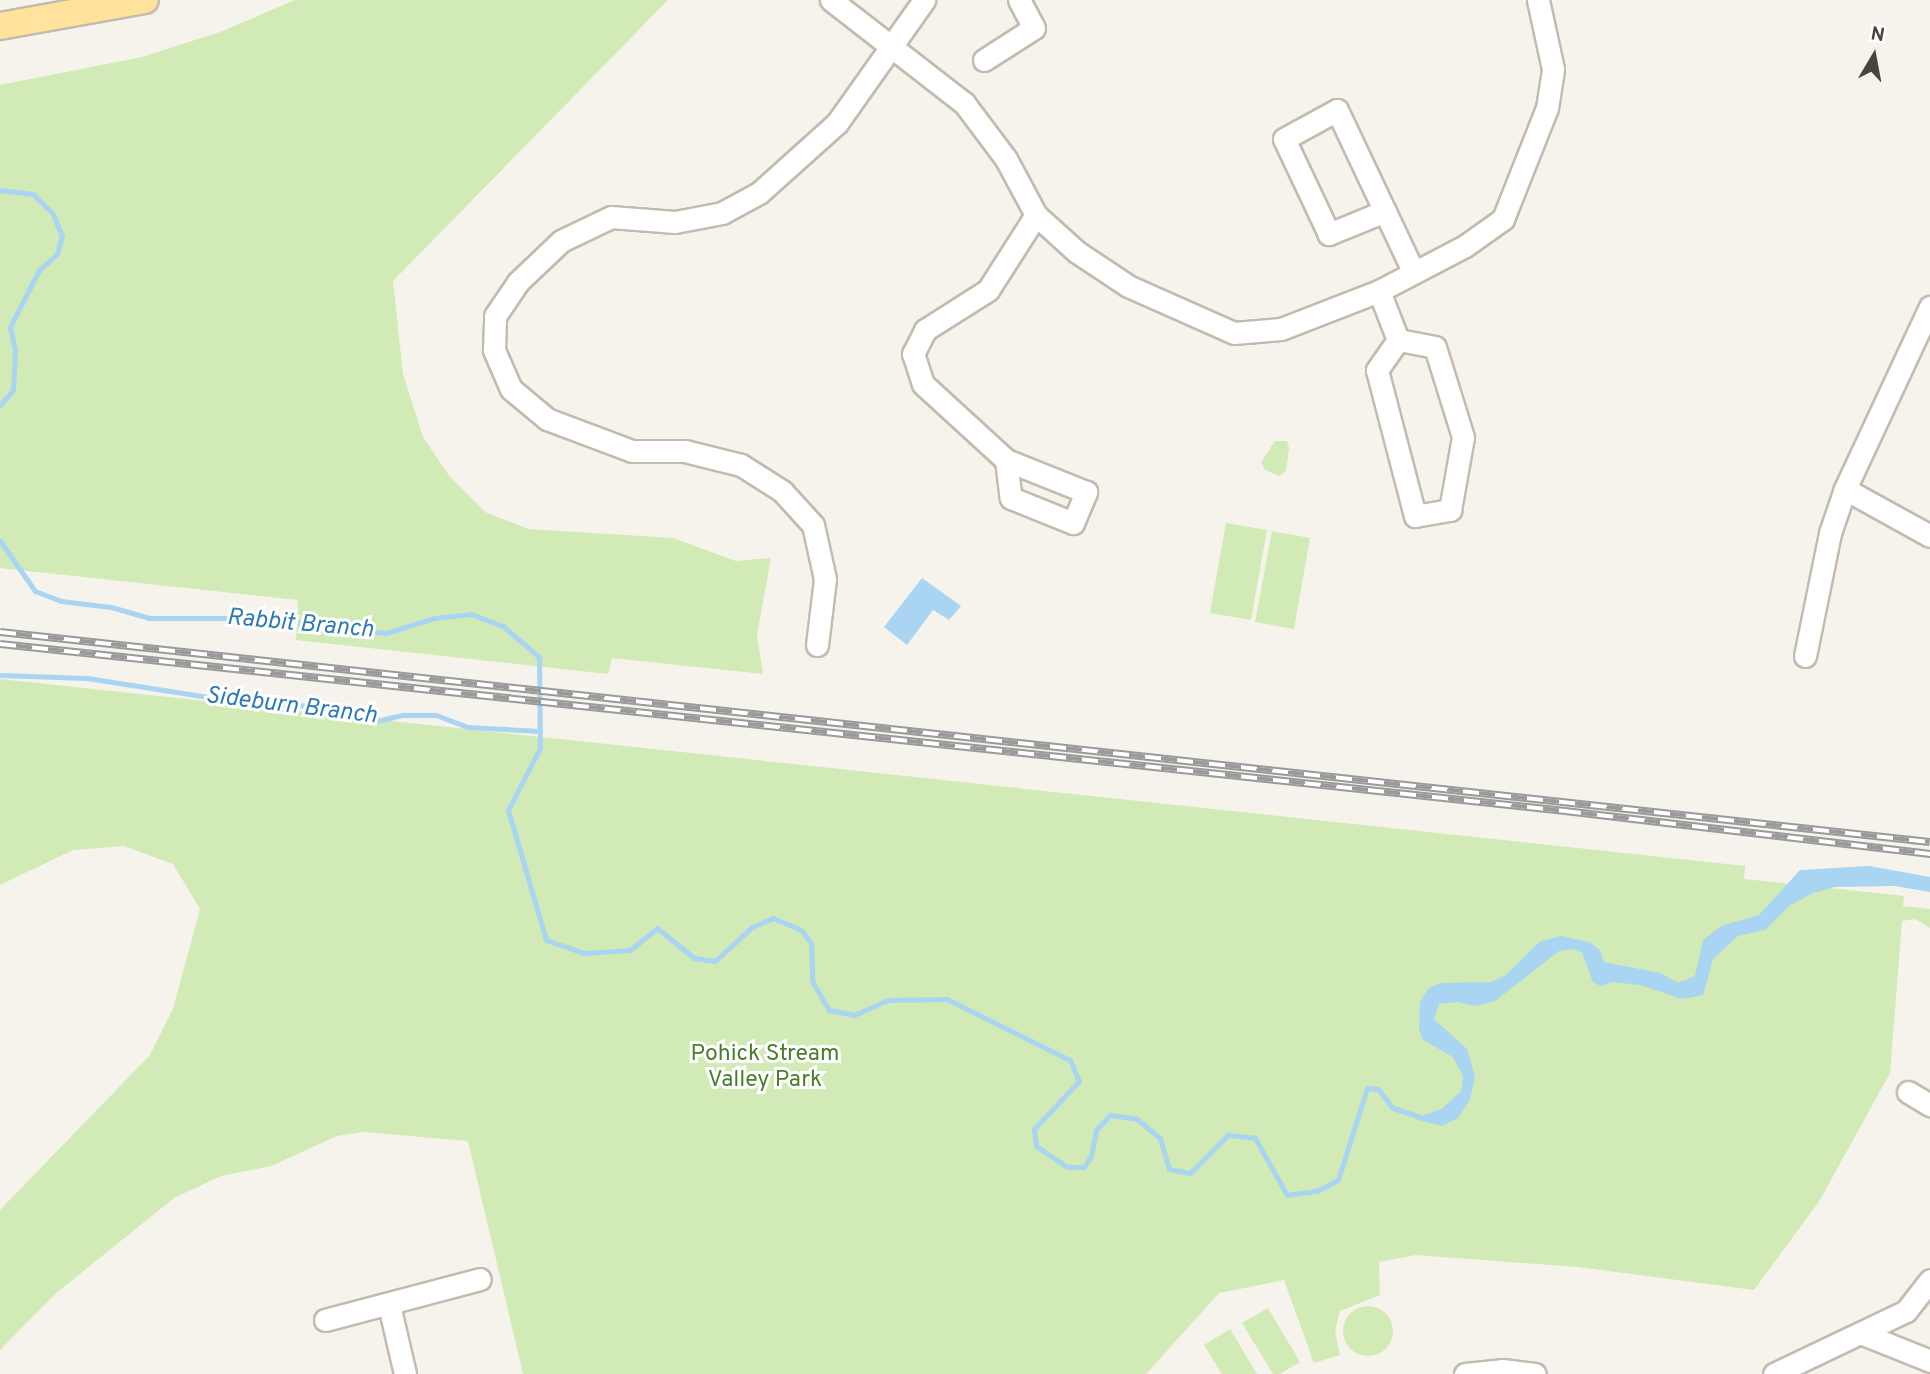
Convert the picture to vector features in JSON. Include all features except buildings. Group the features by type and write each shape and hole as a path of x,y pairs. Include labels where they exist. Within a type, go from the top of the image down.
{"main road":[{"path":"0,26 145,0"}],"street":[{"path":"831,0 964,103 1006,159 1036,215 1077,252 1128,286 1234,333 1280,329 1379,292 1413,271 1465,246 1503,219 1548,108 1553,69 1538,0"},
{"path":"817,645 825,579 813,525 782,491 741,465 685,451 632,452 547,419 511,389 494,349 495,316 518,282 561,241 611,217 676,222 722,213 759,193 837,123 924,0"},
{"path":"984,61 1034,28 1019,0"},
{"path":"1385,211 1329,234 1284,139 1337,110 1385,211 1413,271"},
{"path":"1006,460 923,384 913,354 925,330 988,290 1036,215"},
{"path":"1379,292 1398,340"},
{"path":"1805,656 1830,533 1844,489 1930,307"},
{"path":"1398,340 1435,346 1463,437 1450,510 1415,516 1377,370 1398,340"},
{"path":"1844,489 1930,536"},
{"path":"1908,1092 1930,1105"},
{"path":"325,1321 480,1279"},
{"path":"1774,1374 1863,1334 1906,1311 1930,1280"},
{"path":"389,1305 405,1374"},
{"path":"1863,1334 1930,1361"},
{"path":"1465,1374 1502,1370 1535,1374"}],"green space":[{"path":"295,0 668,0 393,281 403,374 423,437 450,477 485,512 528,529 673,538 736,561 771,558 757,635 763,674 612,658 608,674 296,640 298,600 0,568 0,85 142,57 220,32"},
{"path":"1275,441 1287,441 1289,448 1286,471 1280,476 1265,470 1261,462"},
{"path":"1226,523 1267,530 1251,620 1210,613"},
{"path":"1272,531 1310,538 1294,629 1255,622"},
{"name":"Pohick Stream Valley Park","path":"0,679 1745,866 1744,879 1904,896 1903,906 1930,909 1930,928 1915,919 1902,921 1890,1073 1820,1200 1754,1290 1578,1267 1416,1255 1379,1262 1380,1295 1340,1311 1335,1331 1340,1355 1314,1363 1284,1280 1219,1293 1146,1374 523,1374 468,1141 363,1132 337,1136 271,1166 221,1176 174,1198 55,1294 0,1350 0,1210 150,1055 173,1009 200,909 173,864 124,846 73,850 0,885"},
{"path":"1368,1306 1386,1313 1393,1331 1386,1349 1368,1356 1350,1349 1343,1331 1350,1313"},
{"path":"1268,1308 1300,1362 1280,1374 1273,1374 1242,1323"},
{"path":"1230,1329 1257,1374 1222,1374 1204,1345"}],"water":[{"path":"922,578 961,606 949,620 933,610 907,645 884,627"},
{"path":"1869,866 1930,877 1930,892 1895,886 1835,887 1813,893 1789,906 1765,930 1738,936 1713,959 1703,995 1682,999 1640,985 1612,982 1601,986 1593,982 1582,953 1573,949 1559,951 1495,1001 1475,1006 1457,1002 1439,1004 1434,1019 1467,1049 1475,1077 1470,1100 1458,1118 1442,1126 1415,1119 1443,1108 1461,1091 1463,1076 1453,1057 1423,1040 1419,1029 1420,1002 1428,989 1440,983 1491,982 1506,975 1539,942 1561,936 1589,942 1600,950 1604,962 1660,973 1678,983 1695,976 1703,940 1721,926 1759,915 1800,870"}],"waterway":[{"name":"Rabbit Branch","path":"0,190 33,194 53,214 62,236 57,254 39,270 10,327 15,350 13,390 0,405"},
{"path":"0,541 35,591 61,601 111,607 149,618 256,618 386,633 434,618 471,614 503,626 539,657 540,748 508,810 546,940 583,953 630,950 657,928 694,958 715,961 752,927 773,918 801,930 811,943 812,981 829,1010 854,1015 888,1000 947,999 1070,1060 1079,1081 1034,1129 1036,1146 1067,1167 1084,1167 1091,1156 1096,1130 1110,1115 1137,1119 1160,1138 1169,1169 1190,1173 1228,1135 1255,1138 1287,1195 1317,1191 1338,1180 1367,1088 1378,1089 1393,1108 1423,1118"},
{"name":"Sideburn Branch","path":"0,675 87,678 227,700 311,706 376,721 403,715 436,715 468,727 540,731"}],"railway":[{"path":"0,632 1930,842"},
{"path":"0,644 1565,811 1930,854"}]}
